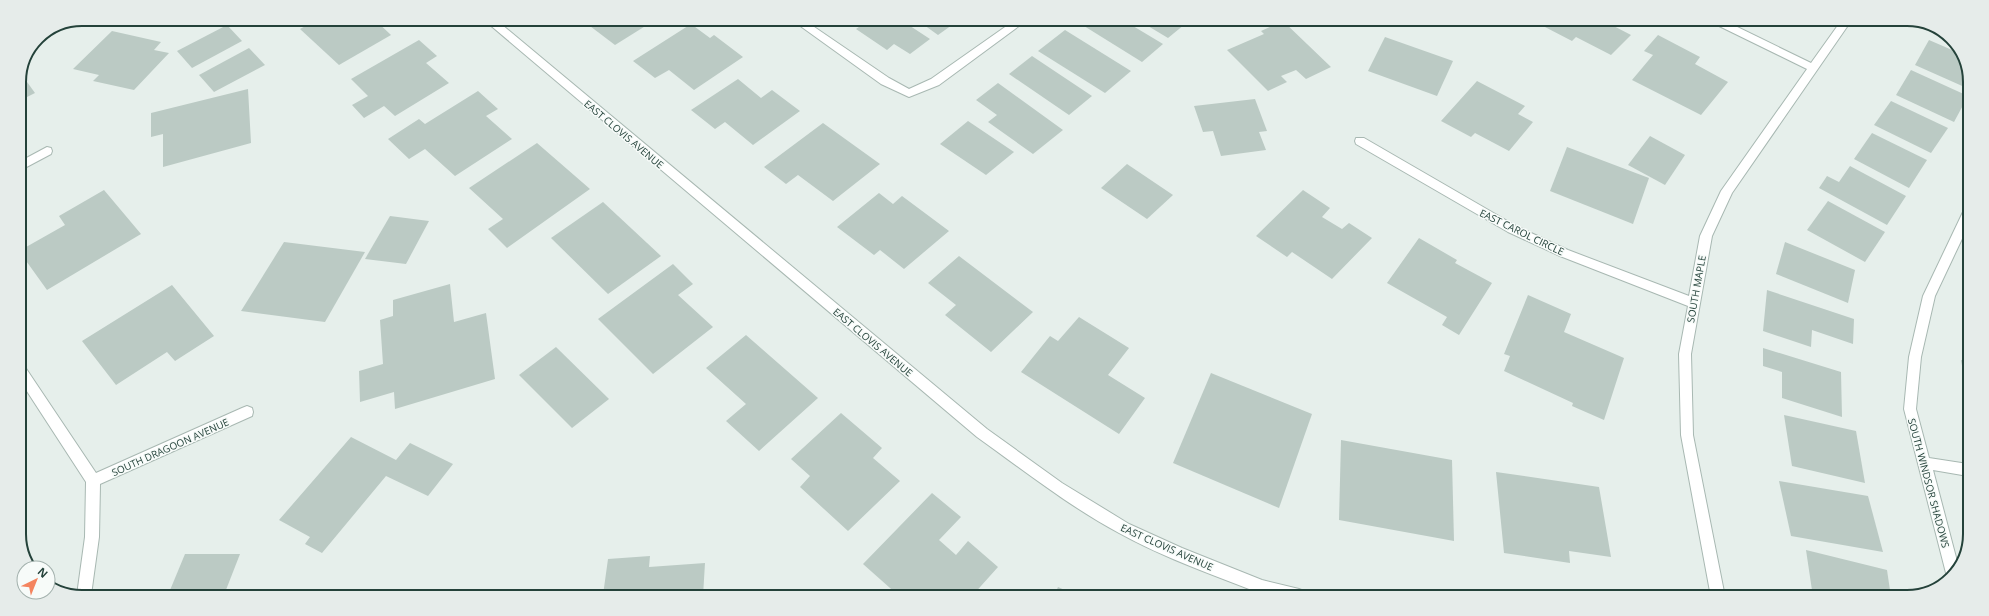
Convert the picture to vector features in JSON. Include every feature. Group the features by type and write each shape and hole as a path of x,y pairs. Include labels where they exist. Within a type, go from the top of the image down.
{"street":[{"name":"EAST CLOVIS AVENUE","path":"495,26 982,434 1045,478 1124,529 1177,553 1262,587 1274,590"},
{"path":"806,26 885,81 909,93 935,82 1014,26"},
{"path":"1727,26 1813,68"},
{"name":"SOUTH MAPLE","path":"1717,590 1687,434 1685,354 1706,236 1727,191 1842,26"},
{"name":"EAST CAROL CIRCLE","path":"1360,141 1512,229 1564,253 1693,303"},
{"path":"26,163 47,151"},
{"name":"SOUTH WINDSOR SHADOWS","path":"1952,567 1910,409 1915,357 1929,296 1963,225"},
{"path":"26,379 93,481 92,537 85,590"},
{"name":"SOUTH DRAGOON AVENUE","path":"93,481 247,412"},
{"path":"1924,463 1963,469"}],"building":[{"path":"225,26 228,26 242,41 192,68 177,51"},
{"path":"305,26 381,26 391,35 339,65 300,29"},
{"path":"590,26 645,26 615,45"},
{"path":"688,26 694,26 710,38 714,35 743,57 694,90 669,70 655,78 633,61"},
{"path":"860,26 910,26 930,39 910,54 894,44 887,50 856,29"},
{"path":"925,26 951,26 938,35"},
{"path":"1084,26 1133,26 1163,44 1142,62"},
{"path":"1148,26 1183,26 1168,38"},
{"path":"1272,26 1288,26 1331,67 1306,79 1296,70 1281,76 1287,82 1268,91 1227,50 1264,34 1261,31"},
{"path":"1614,26 1631,35 1611,55 1576,37 1572,41 1545,27"},
{"path":"1065,30 1131,71 1105,93 1038,51"},
{"path":"112,31 161,42 154,50 169,53 134,90 93,81 99,75 73,69"},
{"path":"1658,35 1700,57 1695,64 1728,82 1701,115 1632,80 1653,55 1644,51"},
{"path":"1385,37 1453,61 1437,96 1368,71"},
{"path":"419,40 437,56 426,63 449,83 395,116 384,106 364,118 352,105 368,96 351,79"},
{"path":"1929,40 1952,50 1959,61 1962,71 1963,86 1915,65"},
{"path":"249,48 265,65 214,92 199,75"},
{"path":"1032,56 1092,96 1069,115 1009,74"},
{"path":"1911,70 1963,94 1963,105 1954,122 1896,95"},
{"path":"738,79 761,98 772,90 800,111 753,145 725,122 715,129 691,110"},
{"path":"26,81 35,93 26,98"},
{"path":"1477,81 1525,106 1518,114 1533,122 1509,151 1475,133 1471,137 1441,121"},
{"path":"998,83 1063,130 1033,154 988,122 997,115 976,100"},
{"path":"248,89 251,143 163,167 163,134 151,137 151,113"},
{"path":"478,91 498,109 486,116 512,139 455,176 425,149 409,159 388,139 419,119 425,124"},
{"path":"1255,99 1267,131 1259,132 1266,150 1221,156 1213,131 1203,132 1194,106"},
{"path":"1891,101 1948,128 1931,153 1874,125"},
{"path":"968,121 1014,152 986,175 940,144"},
{"path":"823,123 880,164 833,201 798,175 786,184 764,167"},
{"path":"1872,133 1927,160 1909,188 1854,159"},
{"path":"1650,136 1685,155 1665,185 1628,165"},
{"path":"537,143 590,189 507,248 488,229 503,219 469,188"},
{"path":"1567,147 1649,178 1633,224 1550,191"},
{"path":"1127,164 1173,195 1147,219 1101,188"},
{"path":"1850,166 1906,196 1887,225 1819,188 1827,176 1839,182"},
{"path":"104,190 141,234 47,290 26,261 26,247 65,225 59,216"},
{"path":"1303,190 1330,208 1322,217 1342,229 1349,223 1372,238 1332,279 1292,252 1287,257 1256,236"},
{"path":"879,193 893,204 902,196 949,231 904,269 880,250 874,255 837,227"},
{"path":"1828,201 1885,232 1865,262 1807,230"},
{"path":"603,202 661,256 608,294 551,238"},
{"path":"390,216 429,221 406,264 365,259"},
{"path":"1419,238 1457,260 1455,263 1492,283 1459,335 1442,325 1447,317 1387,283"},
{"path":"284,242 365,252 325,322 241,311"},
{"path":"1785,242 1855,270 1848,303 1776,274"},
{"path":"959,256 1033,312 991,352 945,315 956,305 928,283"},
{"path":"673,264 693,284 678,295 713,327 653,374 598,319"},
{"path":"450,284 454,322 486,313 495,379 395,409 394,392 360,402 359,371 383,364 380,320 393,316 393,300"},
{"path":"172,285 214,336 175,361 167,352 116,385 82,341"},
{"path":"1767,290 1854,319 1853,344 1812,330 1811,347 1763,331"},
{"path":"1528,295 1571,314 1564,332 1624,358 1604,420 1572,406 1573,403 1504,371 1510,356 1504,354"},
{"path":"1079,317 1129,348 1108,375 1145,398 1119,434 1021,372 1050,336 1058,341"},
{"path":"746,335 818,398 759,451 726,421 746,404 706,368"},
{"path":"556,347 609,399 572,428 519,375"},
{"path":"1763,348 1841,372 1842,417 1782,398 1782,372 1763,366"},
{"path":"1961,360 1963,360 1963,371"},
{"path":"1211,373 1312,414 1279,508 1173,463"},
{"path":"841,413 882,448 873,458 900,481 848,531 800,487 810,476 791,459"},
{"path":"1784,415 1856,431 1865,483 1792,466"},
{"path":"351,437 396,460 410,443 453,464 428,496 386,476 322,553 305,544 310,537 279,520"},
{"path":"1341,440 1452,460 1454,541 1339,520"},
{"path":"1496,472 1599,487 1611,557 1569,551 1570,563 1504,553"},
{"path":"1779,481 1868,496 1883,552 1791,536"},
{"path":"932,493 961,517 939,540 956,555 968,541 998,567 977,590 892,590 863,564"},
{"path":"1806,550 1887,570 1890,590 1812,590"},
{"path":"185,554 240,554 226,590 170,590"},
{"path":"650,556 649,567 705,563 703,590 604,590 608,559"},
{"path":"1058,587 1065,590 1057,590"}]}
